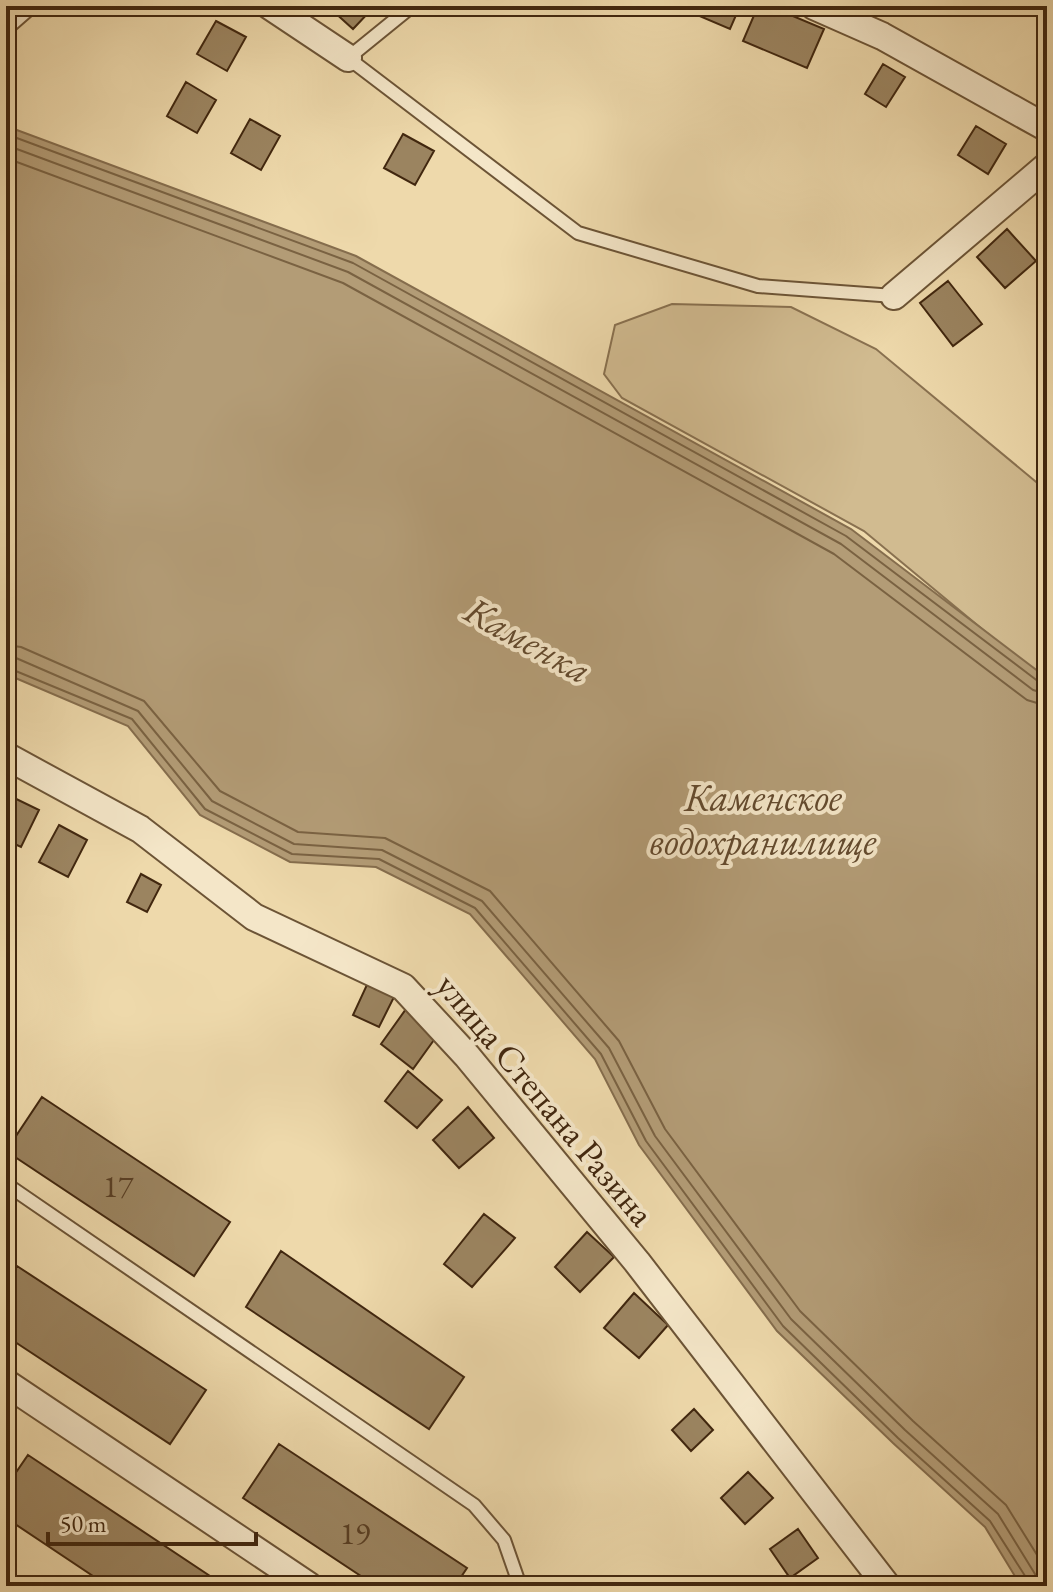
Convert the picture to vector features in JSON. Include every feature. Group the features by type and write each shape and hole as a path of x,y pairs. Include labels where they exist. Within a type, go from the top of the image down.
{"street":[{"path":"6,20 22,6"},
{"path":"270,6 348,58"},
{"path":"814,6 882,36 1047,128"},
{"path":"894,296 1047,166"},
{"name":"улица Степана Разина","path":"6,756 140,829 254,917 403,987 467,1056 637,1262 887,1586"},
{"path":"6,1383 309,1586"}],"lane":[{"path":"412,6 348,58 578,233 758,286 894,296"},
{"path":"6,1184 474,1505 504,1540 520,1586"}],"shaded area":[{"path":"672,304 791,307 876,349 1047,491 1047,683 864,531 622,398 604,374 615,325"}],"water":[{"name":"Каменское водохранилище","path":"6,126 356,256 851,529 1047,678 1047,1586 1021,1586 985,1527 777,1331 639,1145 595,1059 470,914 376,867 290,862 200,815 128,726 6,674"}],"building":[{"path":"338,6 367,6 371,10 353,29 333,11"},
{"path":"692,6 740,6 730,29 690,12"},
{"path":"758,6 769,6 824,29 807,68 743,41"},
{"path":"216,21 246,37 227,71 197,54"},
{"path":"883,64 905,77 886,107 865,94"},
{"path":"186,82 216,100 197,133 167,116"},
{"path":"250,119 280,136 261,170 231,153"},
{"path":"976,126 1006,144 988,174 958,155"},
{"path":"403,134 434,151 415,185 384,168"},
{"path":"1007,229 1036,261 1005,288 977,257"},
{"path":"948,281 982,324 953,346 920,303"},
{"path":"6,794 39,810 21,847 6,840"},
{"path":"59,825 87,840 68,877 39,862"},
{"path":"141,874 161,885 147,912 127,902"},
{"path":"371,976 398,989 379,1027 353,1015"},
{"path":"411,1002 444,1026 413,1069 381,1044"},
{"path":"408,1071 442,1100 417,1128 385,1101"},
{"path":"42,1097 230,1222 194,1276 6,1151"},
{"path":"468,1107 494,1138 459,1168 433,1140"},
{"path":"484,1214 515,1238 472,1287 444,1264"},
{"path":"587,1232 614,1257 580,1292 555,1267"},
{"path":"281,1251 464,1377 429,1429 246,1307"},
{"path":"17,1266 206,1390 170,1444 6,1336 6,1283"},
{"path":"634,1293 668,1325 639,1358 604,1328"},
{"path":"694,1409 713,1430 691,1451 672,1430"},
{"path":"279,1444 467,1568 455,1586 376,1586 243,1498"},
{"path":"28,1455 216,1580 212,1586 108,1586 6,1518 6,1487"},
{"path":"748,1472 773,1498 745,1524 721,1498"},
{"path":"798,1529 818,1558 790,1578 770,1549"}],"water label":[{"name":"Каменка","path":"528,640"}]}
